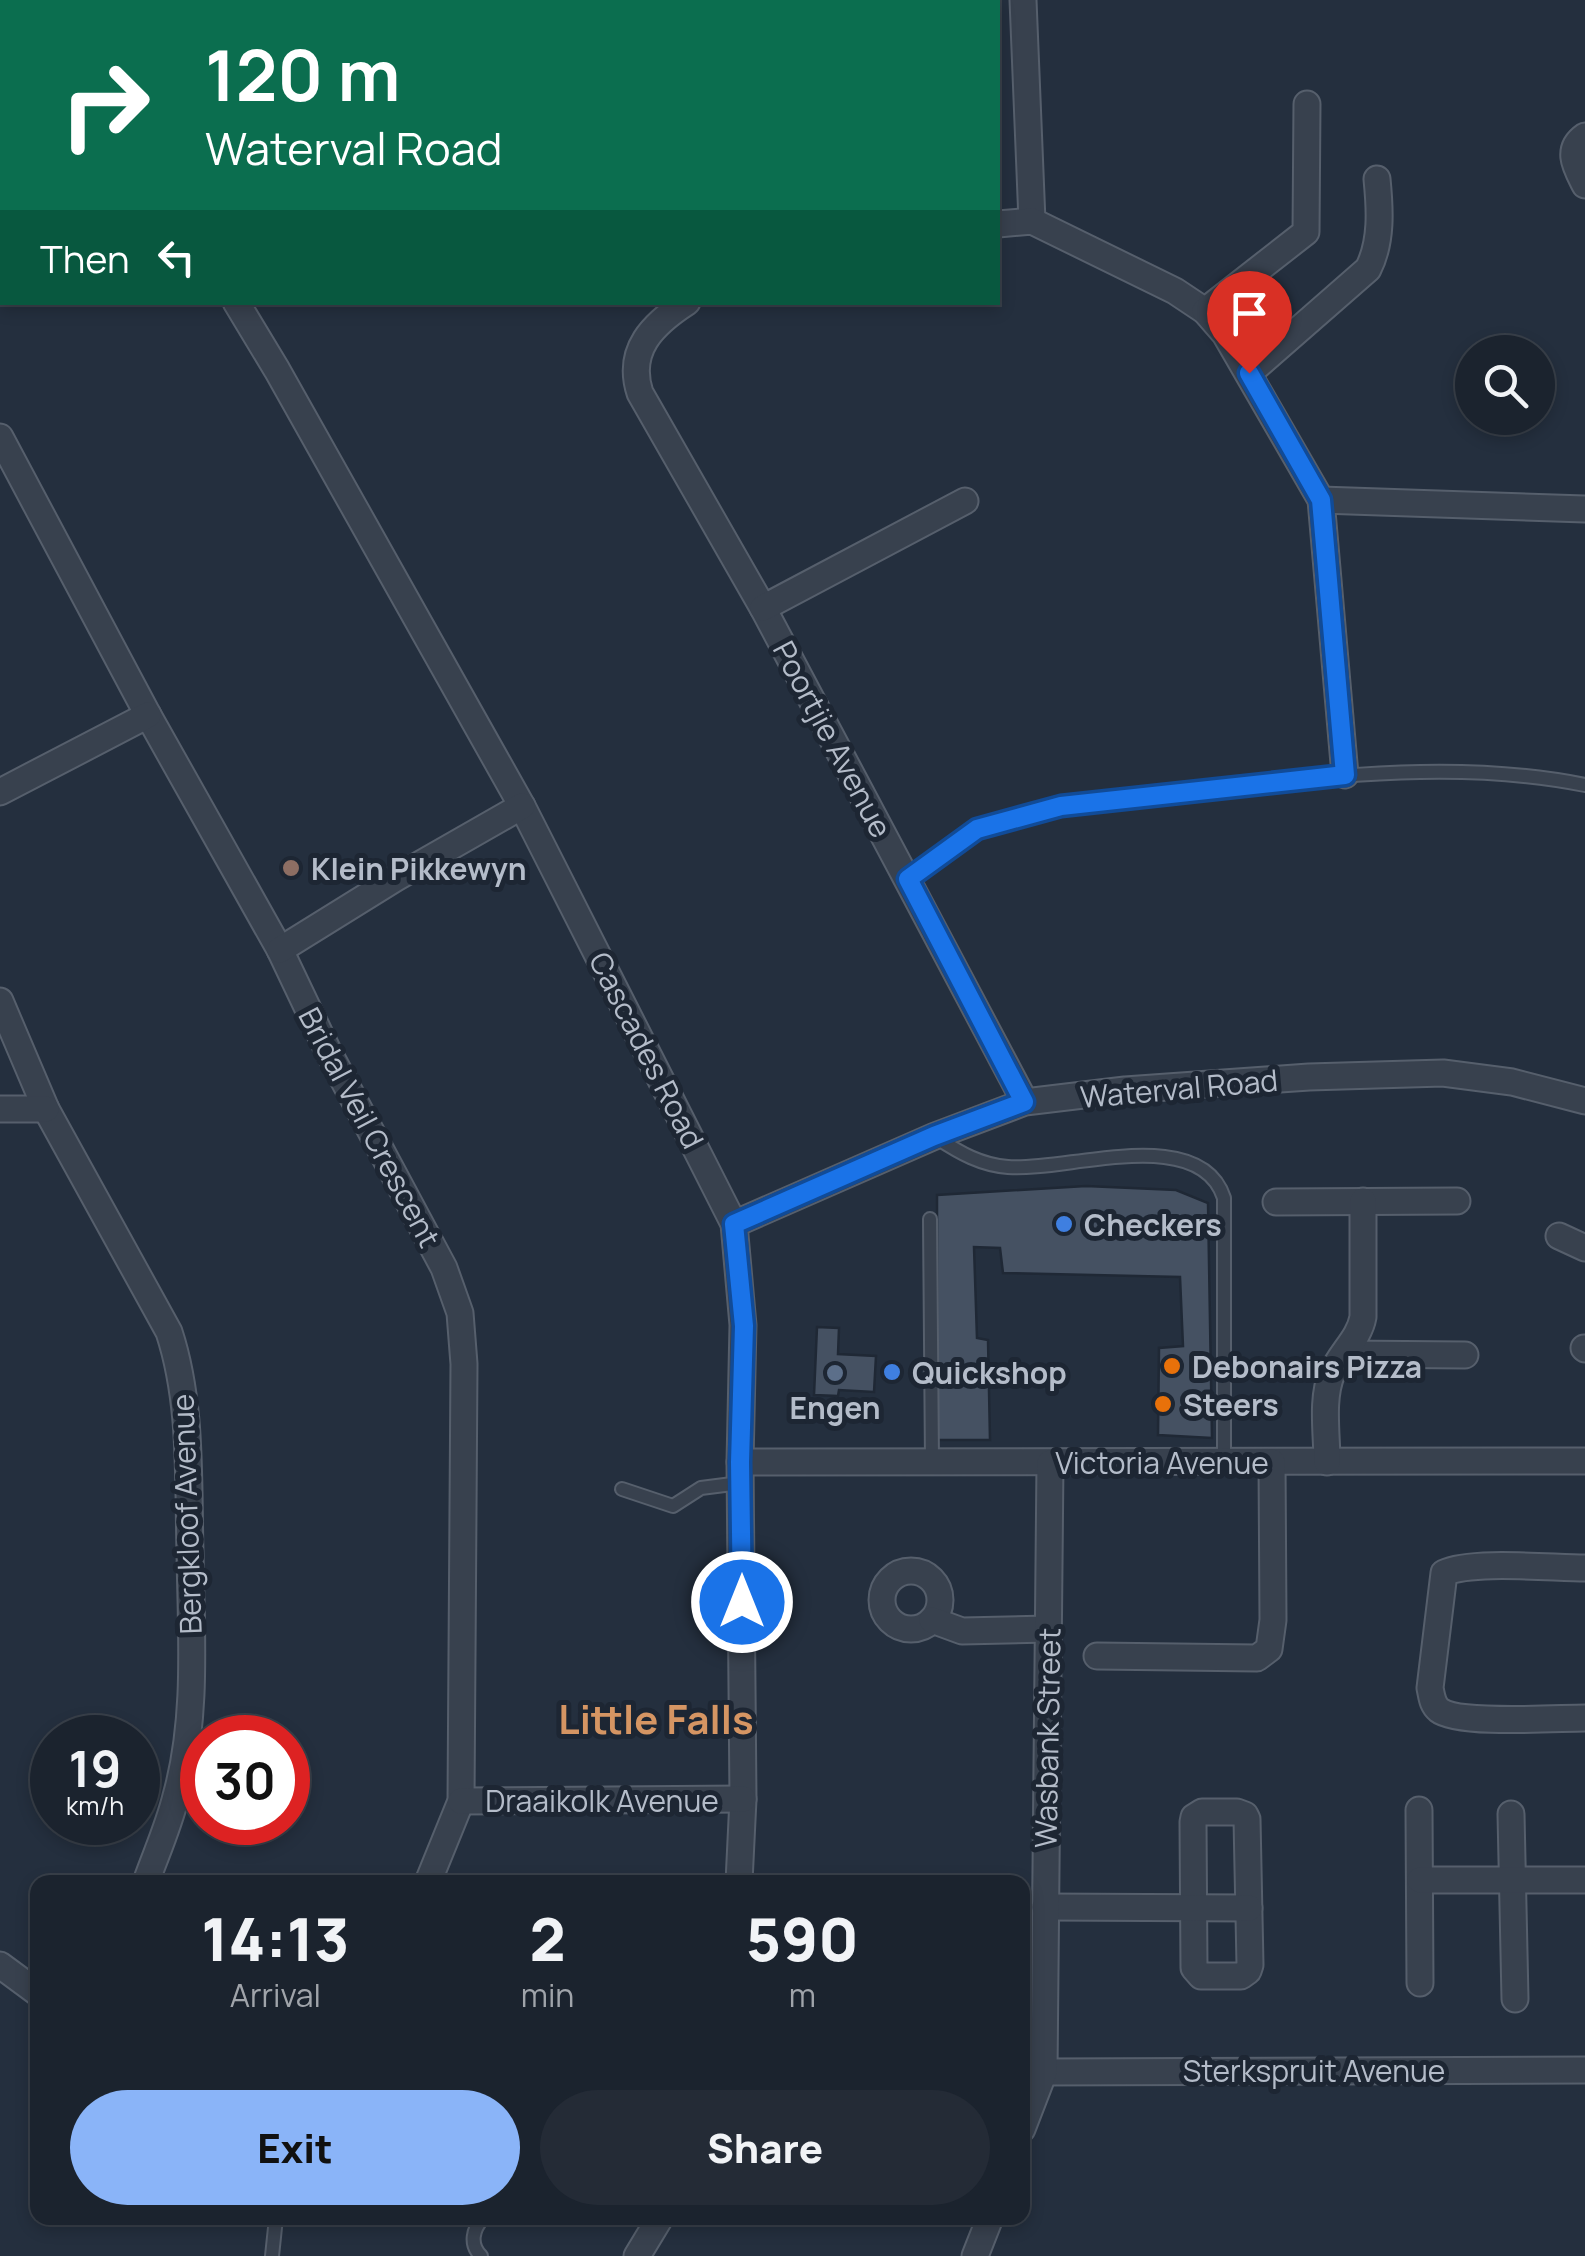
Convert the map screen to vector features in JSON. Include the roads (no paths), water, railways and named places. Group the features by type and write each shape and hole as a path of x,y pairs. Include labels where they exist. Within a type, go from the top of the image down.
{"street":[{"path":"1023,0 1032,221"},
{"path":"1205,311 1306,232 1306,104"},
{"path":"1585,136 1574,146 1573,156 1585,184"},
{"path":"1249,373 1368,270 1374,257 1380,212 1377,179"},
{"path":"1000,224 1032,221 1175,291 1205,311 1225,334 1321,500 1345,775"},
{"name":"Cascades Road","path":"238,305 522,806 734,1224 744,1326 740,1472 743,1799 739,1875"},
{"name":"Poortjie Avenue","path":"684,305 644,338 637,353 636,380 647,410 763,608 1024,1102"},
{"name":"Bridal Veil Crescent","path":"0,437 8,473 280,950 328,1054 444,1268 460,1313 464,1364 461,1801 431,1875"},
{"path":"1321,500 1585,509"},
{"path":"763,608 966,501"},
{"path":"0,792 148,714"},
{"path":"280,950 522,806"},
{"name":"Bergkloof Avenue","path":"0,1001 46,1109 169,1332 179,1363 188,1442 192,1660 186,1746 176,1796 148,1875"},
{"name":"Waterval Road","path":"734,1224 934,1136 1024,1102 1125,1090 1443,1073 1512,1082 1585,1101"},
{"path":"0,1109 46,1109"},
{"path":"1276,1202 1457,1201"},
{"path":"1327,1462 1327,1388 1335,1366 1361,1328 1363,1316 1363,1202"},
{"path":"1559,1236 1585,1248"},
{"path":"1344,1354 1465,1354"},
{"name":"Victoria Avenue","path":"740,1472 932,1462 1585,1462"},
{"name":"Wasbank Street","path":"1030,2108 1044,2072 1050,1462"},
{"path":"1097,1656 1256,1658 1269,1649 1273,1620 1272,1462"},
{"path":"1585,1568 1473,1567 1444,1573 1430,1688 1438,1710 1463,1718 1585,1718"},
{"path":"932,1620 962,1630 1048,1628"},
{"name":"Draaikolk Avenue","path":"461,1801 743,1799"},
{"path":"1418,1810 1420,1983"},
{"path":"1202,1812 1246,1815 1249,1908 1248,1971 1241,1976 1201,1976 1194,1968 1194,1817 1202,1812"},
{"path":"1511,1814 1515,1999"},
{"path":"1420,1880 1585,1880"},
{"path":"1046,1906 1249,1908"},
{"path":"0,1965 30,1987"},
{"name":"Sterkspruit Avenue","path":"1044,2072 1585,2070"},
{"path":"626,2256 655,2225"},
{"path":"637,2256 655,2225"},
{"path":"975,2256 987,2225"}],"lane":[{"path":"908,879 977,829 1061,806 1345,775 1489,772 1534,775 1585,785"},
{"path":"934,1136 964,1156 1009,1168 1138,1155 1188,1161 1221,1188 1224,1462"},
{"path":"930,1220 932,1462"},
{"path":"622,1489 674,1506 701,1488 740,1472"},
{"path":"272,2256 275,2225"},
{"path":"477,2225 473,2242 481,2256"}],"place":[{"name":"Klein Pikkewyn","path":"291,868"},
{"name":"Checkers","path":"1064,1224"},
{"name":"Debonairs Pizza","path":"1172,1366"},
{"name":"Quickshop","path":"892,1372"},
{"name":"Engen","path":"835,1373"},
{"name":"Steers","path":"1163,1404"}],"district":[{"name":"Little Falls","path":"656,1718"}]}
